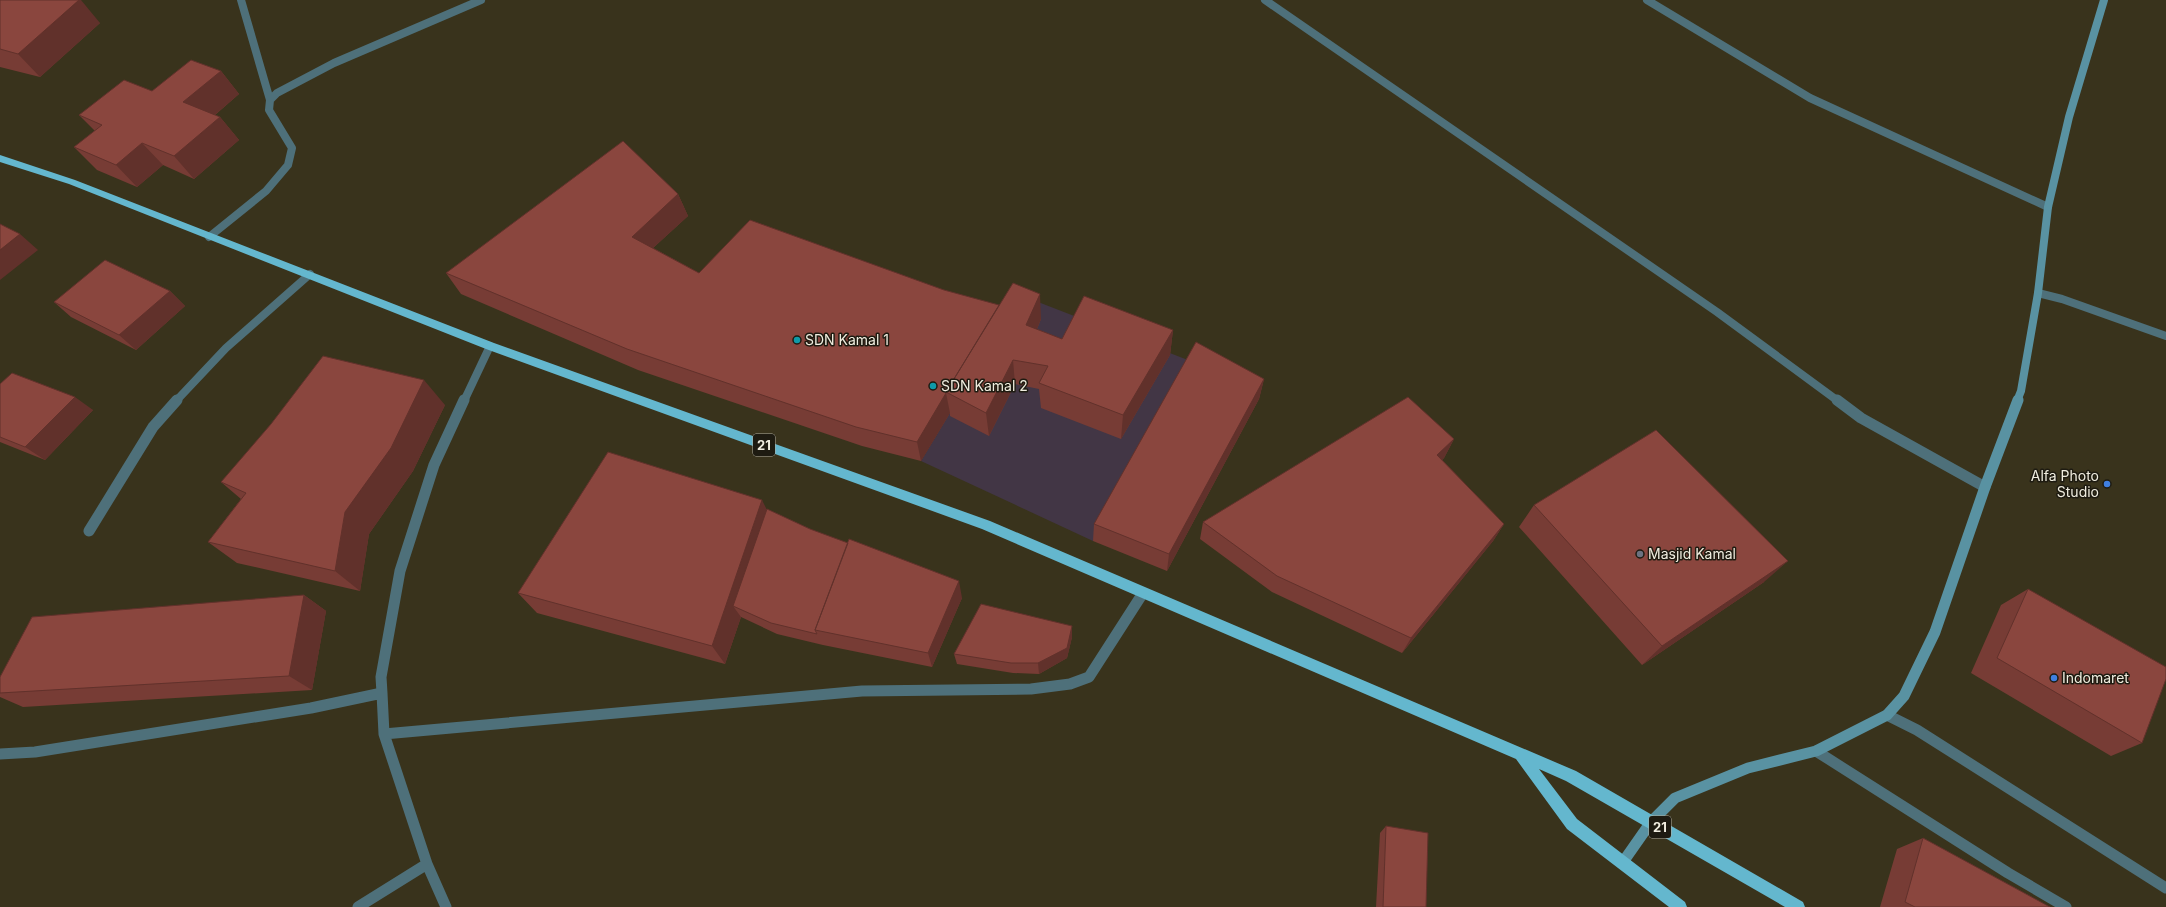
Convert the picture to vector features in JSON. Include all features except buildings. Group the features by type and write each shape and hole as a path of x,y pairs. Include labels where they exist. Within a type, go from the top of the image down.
{"highway":[{"name":"21","path":"0,158 72,182 209,237 310,274 490,346 986,525 1571,776 1798,907"},
{"path":"1520,754 1572,824 1680,907"}],"main road":[{"path":"1622,862 1651,822 1675,798 1701,786 1748,768 1816,751 1887,715 1904,696 1935,632 1985,487 2021,391 2038,293 2048,208 2069,117 2104,0"}],"street":[{"path":"209,237 266,191 288,165 292,148 270,110 270,100 241,0"},
{"path":"270,100 291,85 334,63 481,0"},
{"path":"1265,0 1717,312 1861,418 1985,487"},
{"path":"1647,0 1810,98 2048,208"},
{"path":"89,531 153,428 172,405 226,348 310,274"},
{"path":"2038,293 2062,298 2166,336"},
{"path":"446,907 427,864 384,734 381,677 400,571 434,465 490,346"},
{"path":"384,734 862,691 1031,689 1070,684 1089,677 1103,658 1143,593"},
{"path":"0,754 34,752 303,710 382,693"},
{"path":"1887,715 1917,730 2166,888"},
{"path":"1816,751 2008,873 2066,907"},
{"path":"358,907 427,864"}],"shaded area":[{"path":"1020,295 1193,362 1093,541 921,461"}],"place":[{"name":"SDN Kamal 1","path":"797,340"},
{"name":"SDN Kamal 2","path":"933,386"},
{"name":"Alfa Photo Studio","path":"2107,484"},
{"name":"Masjid Kamal","path":"1640,554"},
{"name":"Indomaret","path":"2054,678"}]}
